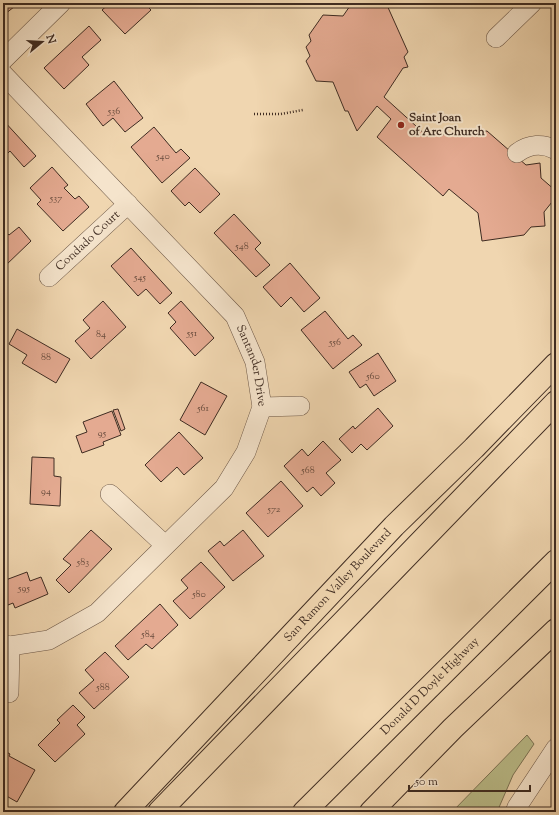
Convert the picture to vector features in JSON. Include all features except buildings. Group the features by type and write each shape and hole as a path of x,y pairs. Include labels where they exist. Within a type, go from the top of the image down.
{"main road":[{"name":"San Ramon Valley Boulevard","path":"125,812 394,526 474,448 556,364"},
{"path":"160,812 556,402"},
{"name":"Donald D Doyle Highway","path":"304,812 556,561"},
{"path":"371,812 453,728 556,630"}],"street":[{"path":"3,60 61,3"},
{"path":"496,38 532,3"},
{"name":"Santander Drive","path":"3,74 235,316 255,362 262,407 246,452 224,488 97,613 49,640 7,645"},
{"path":"517,153 522,149 532,146 548,146 556,150"},
{"name":"Condado Court","path":"49,278 128,204"},
{"path":"262,407 300,406"},
{"path":"110,494 165,545"},
{"path":"7,645 8,693"},
{"path":"515,812 556,748"}],"path":[{"path":"254,114 281,114 303,110"}],"green space":[{"path":"527,735 534,744 513,775 497,812 452,812"}],"place":[{"name":"Saint Joan of Arc Church","path":"401,125"}]}
